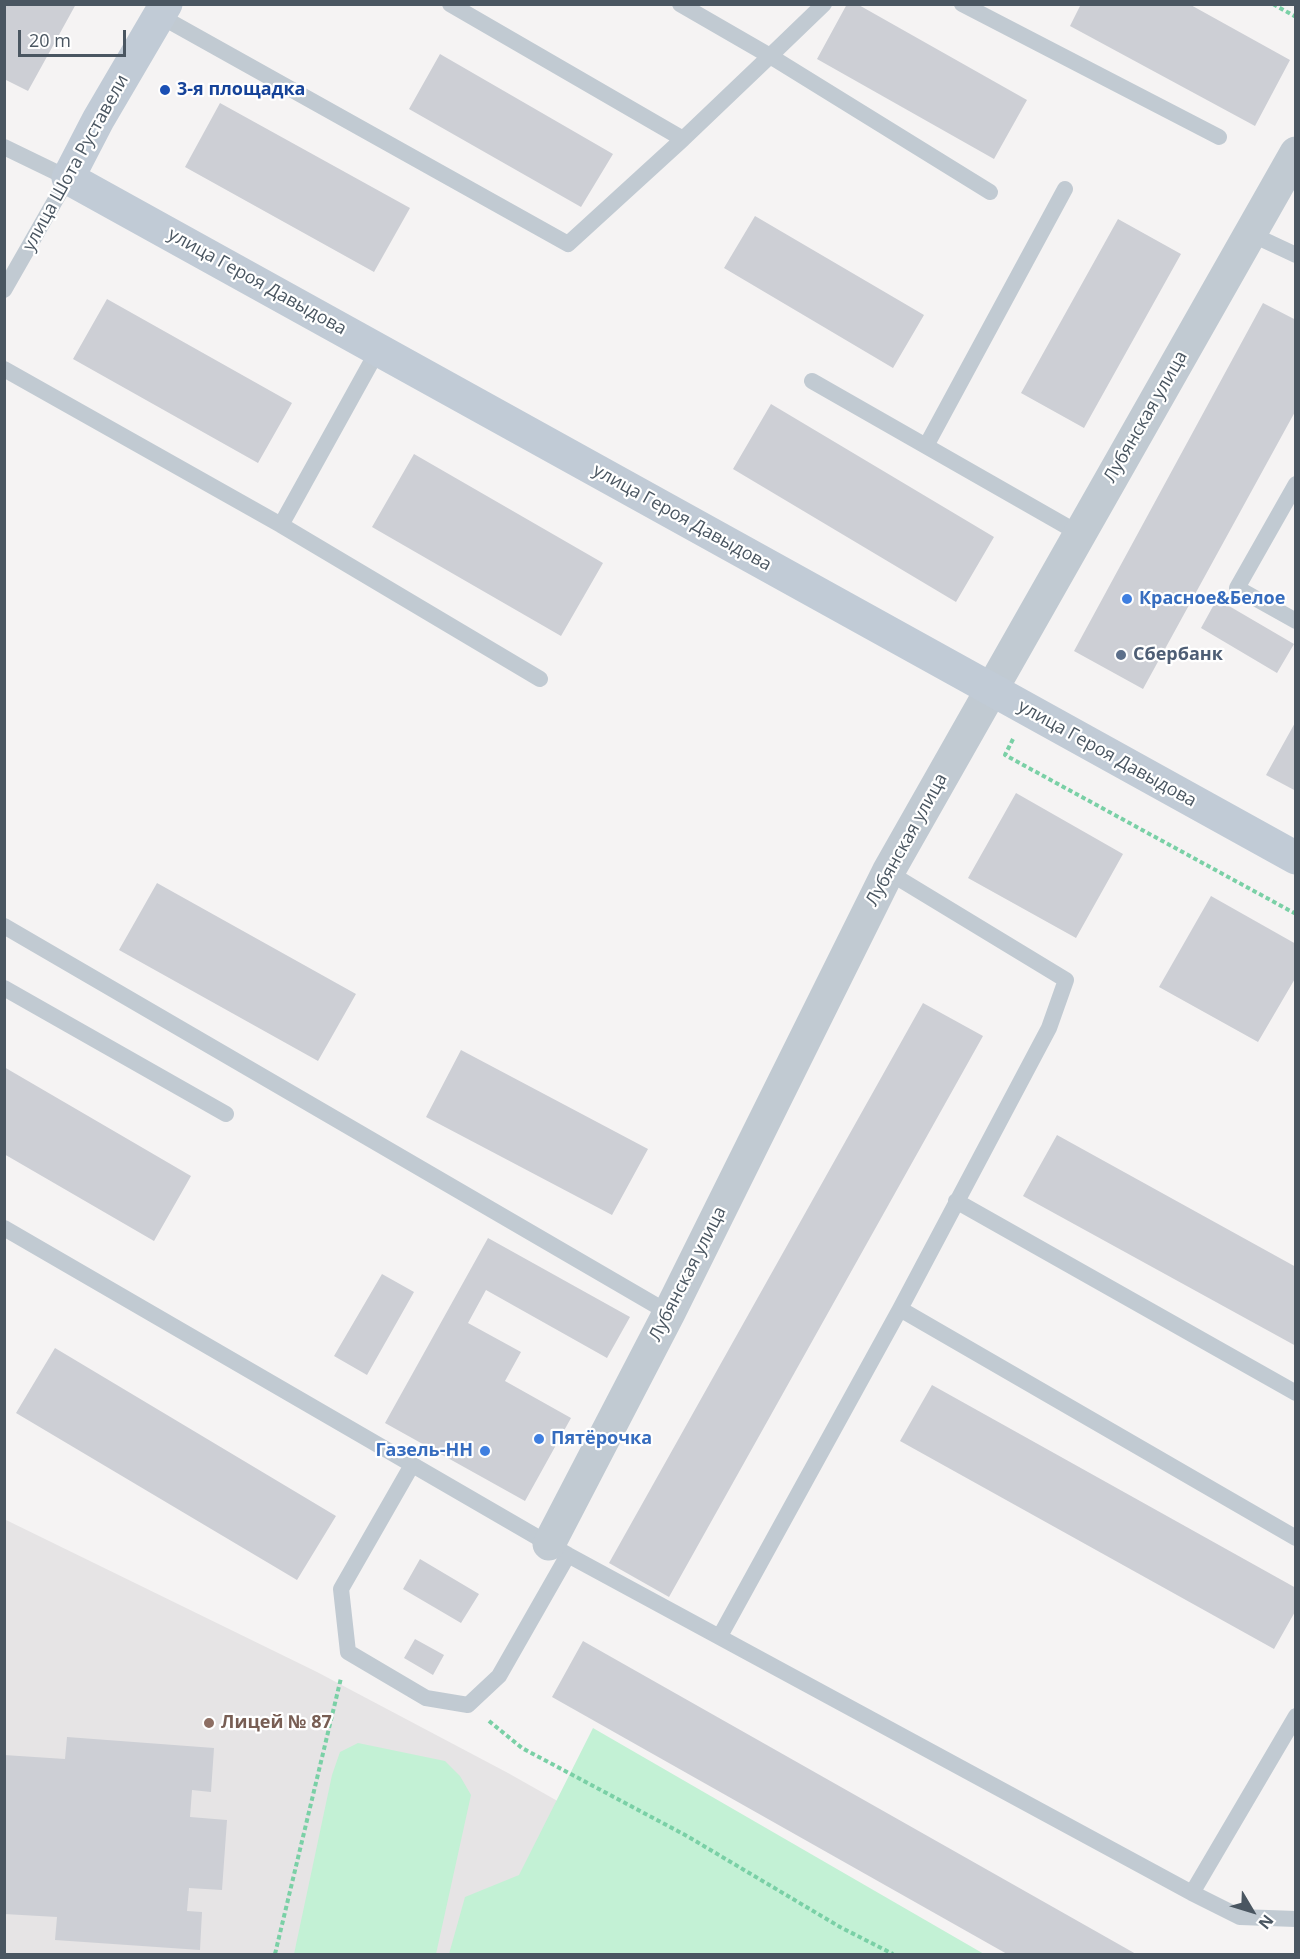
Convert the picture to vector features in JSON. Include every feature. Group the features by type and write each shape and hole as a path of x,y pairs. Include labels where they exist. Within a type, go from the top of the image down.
{"street":[{"name":"улица Шота Руставели","path":"68,178 98,120 163,10"},
{"name":"Лубянская улица","path":"559,1550 669,1313 888,872 1296,153"},
{"name":"улица Героя Давыдова","path":"68,178 1296,858"}],"lane":[{"path":"450,4 683,139"},
{"path":"680,4 770,56 990,192"},
{"path":"163,10 568,244 683,139 824,4"},
{"path":"962,4 1219,137"},
{"path":"4,147 68,178"},
{"name":"улица Шота Руставели","path":"4,290 68,178"},
{"path":"926,446 1065,189"},
{"path":"1251,234 1296,255"},
{"path":"280,525 378,350"},
{"path":"4,369 280,525 540,679"},
{"path":"812,381 1080,534"},
{"path":"1296,483 1237,588 1296,621"},
{"path":"720,1636 900,1309 1049,1028 1066,980 888,872"},
{"path":"4,926 669,1313"},
{"path":"4,988 226,1114"},
{"path":"956,1201 1296,1392"},
{"path":"4,1228 559,1550 1192,1893 1240,1917 1296,1919"},
{"path":"900,1309 1296,1538"},
{"path":"412,1465 341,1589 348,1652 426,1698 468,1705 499,1676 559,1550"},
{"path":"1192,1893 1296,1716"}],"path":[{"path":"1273,4 1296,17"},
{"path":"1029,711 1005,755 1296,914"},
{"path":"275,1954 348,1652"},
{"path":"468,1705 522,1748 687,1836 840,1927 893,1954"}],"shaded area":[{"name":"Лицей № 87","path":"4,1519 317,1672 508,1773 828,1954 5,1954"}],"green space":[{"path":"593,1728 984,1954 449,1954 465,1897 519,1875"},
{"path":"358,1743 445,1761 460,1776 471,1795 436,1954 294,1954 332,1775 340,1752"}],"building":[{"path":"4,4 76,4 28,91 4,79"},
{"path":"847,4 857,4 1027,100 994,159 817,59"},
{"path":"1081,4 1189,4 1290,60 1255,126 1070,26"},
{"path":"440,54 613,154 581,207 409,109"},
{"path":"220,103 410,208 374,272 185,167"},
{"path":"755,216 924,315 893,368 724,268"},
{"path":"1118,219 1181,254 1084,428 1021,393"},
{"path":"107,299 292,403 258,463 73,359"},
{"path":"1263,303 1296,320 1296,410 1143,689 1074,651"},
{"path":"771,404 994,537 956,602 733,469"},
{"path":"414,454 603,563 561,636 372,527"},
{"path":"1217,599 1294,644 1277,673 1201,628"},
{"path":"1296,721 1296,791 1266,775"},
{"path":"1016,793 1123,854 1076,938 968,878"},
{"path":"157,883 356,994 318,1061 119,950"},
{"path":"1211,896 1296,944 1296,977 1258,1042 1159,987"},
{"path":"923,1003 983,1036 669,1597 609,1563"},
{"path":"461,1050 648,1149 612,1215 426,1117"},
{"path":"4,1067 191,1176 154,1241 4,1154"},
{"path":"1057,1135 1296,1267 1296,1346 1023,1196"},
{"path":"488,1238 630,1317 607,1358 486,1290 468,1323 521,1352 505,1381 571,1418 525,1501 385,1423"},
{"path":"382,1274 414,1292 367,1375 334,1356"},
{"path":"55,1348 336,1516 297,1580 16,1413"},
{"path":"932,1385 1296,1588 1296,1610 1274,1649 900,1441"},
{"path":"420,1559 479,1594 461,1623 403,1589"},
{"path":"415,1639 444,1655 433,1675 404,1658"},
{"path":"583,1641 1136,1954 1007,1954 552,1697"},
{"path":"67,1737 214,1748 211,1792 192,1790 190,1817 227,1820 222,1890 189,1888 187,1911 202,1912 200,1950 55,1940 57,1917 4,1914 4,1755 65,1759"}],"place":[{"name":"3-я площадка","path":"165,90"},
{"name":"Красное&Белое","path":"1127,599"},
{"name":"Сбербанк","path":"1121,655"},
{"name":"Пятёрочка","path":"539,1439"},
{"name":"Газель-НН","path":"485,1451"},
{"name":"Лицей № 87","path":"209,1723"}]}
